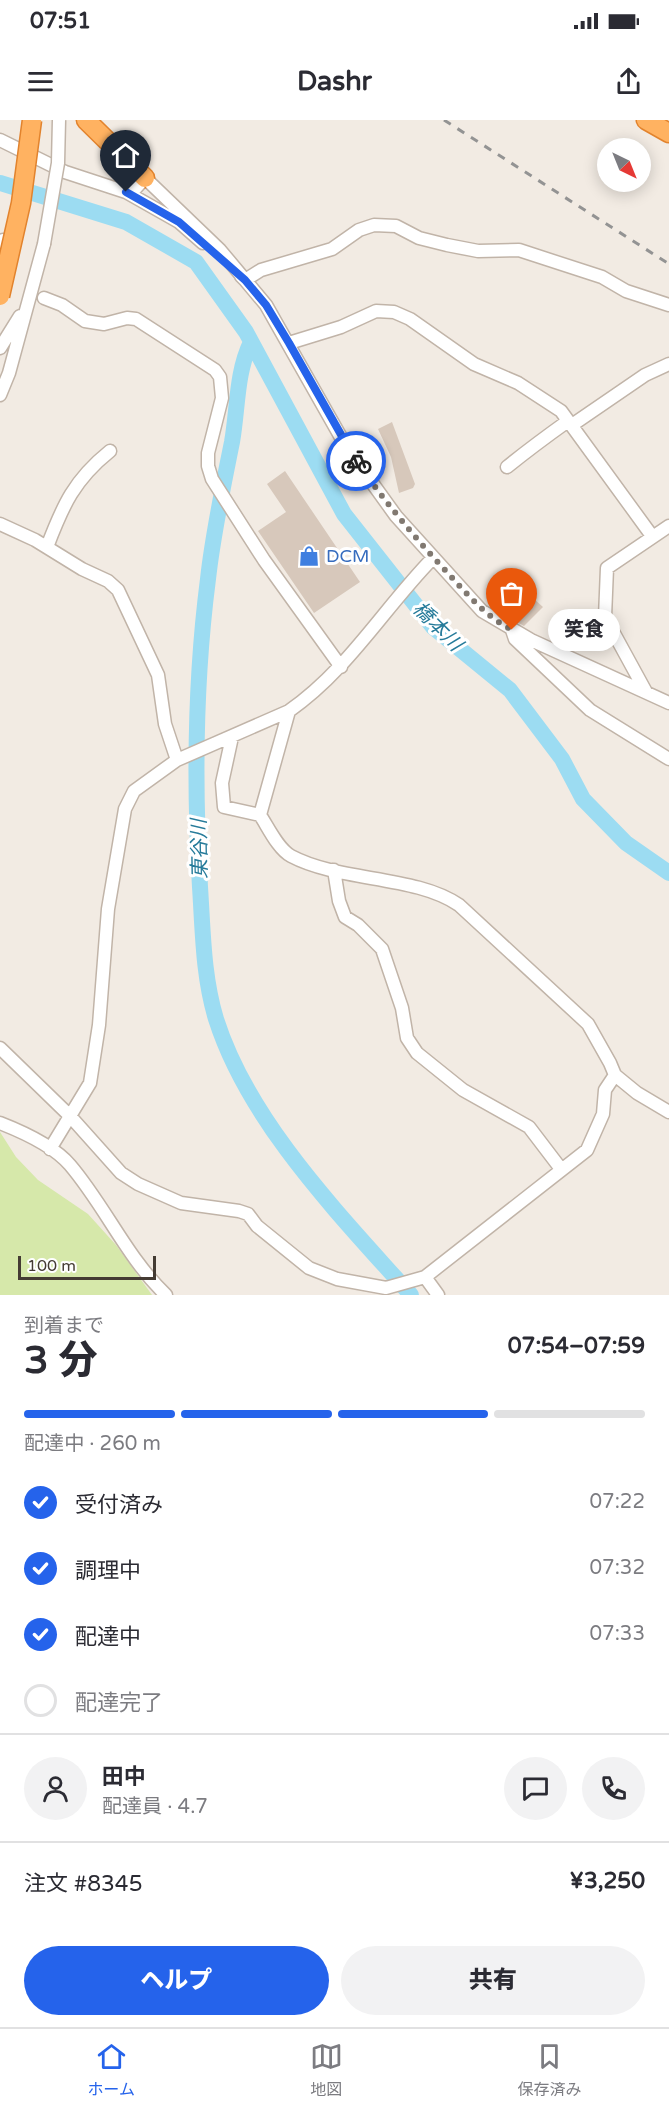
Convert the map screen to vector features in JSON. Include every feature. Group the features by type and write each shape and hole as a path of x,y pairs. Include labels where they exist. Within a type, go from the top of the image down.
{"highway":[{"path":"0,296 21,203 32,120"},
{"path":"86,120 146,178"},
{"path":"646,120 669,133"}],"street":[{"path":"0,396 44,244 58,163 59,120"},
{"path":"0,140 65,172 126,192 173,204"},
{"path":"126,192 134,190 146,178 220,250 266,305 347,448 381,496 433,558 482,611 512,630 669,703"},
{"path":"126,192 179,222 245,280"},
{"path":"245,280 261,270 332,249 359,230 374,225 396,226 419,238 447,245 478,251 519,250 602,277 626,291 669,305"},
{"path":"44,298 62,305 85,321 104,324 127,318 136,319 215,370 223,386 208,453 208,466 212,479 264,560 341,667"},
{"path":"0,348 28,302"},
{"path":"289,343 341,327 376,311 394,312 430,330 474,364 542,397 561,411 652,536"},
{"path":"507,467 530,446 543,441 645,375 669,364"},
{"path":"47,547 62,507 73,488 110,451"},
{"path":"0,524 108,581 118,590 158,675 165,724 181,758"},
{"path":"646,692 605,617 607,567 669,526"},
{"path":"50,1149 90,1083 99,1025 108,909 125,809 134,791 181,758 289,711 341,667 433,558"},
{"path":"512,630 515,639 590,710 669,759"},
{"path":"260,815 289,711"},
{"path":"228,739 222,783 224,807 260,815 289,855 334,870 444,895 459,905 588,1024 615,1075 637,1093 669,1112"},
{"path":"334,870 339,901 345,917 358,925 382,949 402,1008 407,1038 417,1053 463,1090 530,1127 561,1169"},
{"path":"0,1048 70,1116 121,1173 138,1184 181,1203 239,1210 248,1214 257,1226 309,1268 337,1279 389,1287 423,1277 587,1150 603,1114 605,1090 615,1075"},
{"path":"0,1123 50,1149 69,1164 146,1272 166,1295"},
{"path":"423,1277 438,1295"}],"green space":[{"path":"0,1132 16,1157 38,1180 88,1214 116,1245 152,1295 0,1295"}],"building":[{"path":"392,422 415,484 413,488 399,493 391,457 378,429"},
{"name":"DCM","path":"285,471 360,582 314,613 258,531 286,512 267,484"},
{"path":"534,599 543,607 524,626 513,620"}],"waterway":[{"name":"橋本川","path":"0,183 126,222 196,262 246,332 344,514 433,627 510,690 562,759 583,799 626,843 669,873"},
{"name":"東谷川","path":"251,342 240,378 232,442 218,510 200,655 197,810 203,937 208,987 216,1019 231,1057 250,1095 273,1131 327,1200 411,1295"}],"railway":[{"path":"444,120 669,264"}],"way so far":[{"path":"356,461 396,516 433,558 482,611 512,630"}],"place":[{"name":"DCM","path":"309,556"},
{"name":"笑食","path":"512,630"}],"route":[{"path":"126,192 179,222 245,280 266,305 356,461"}]}
